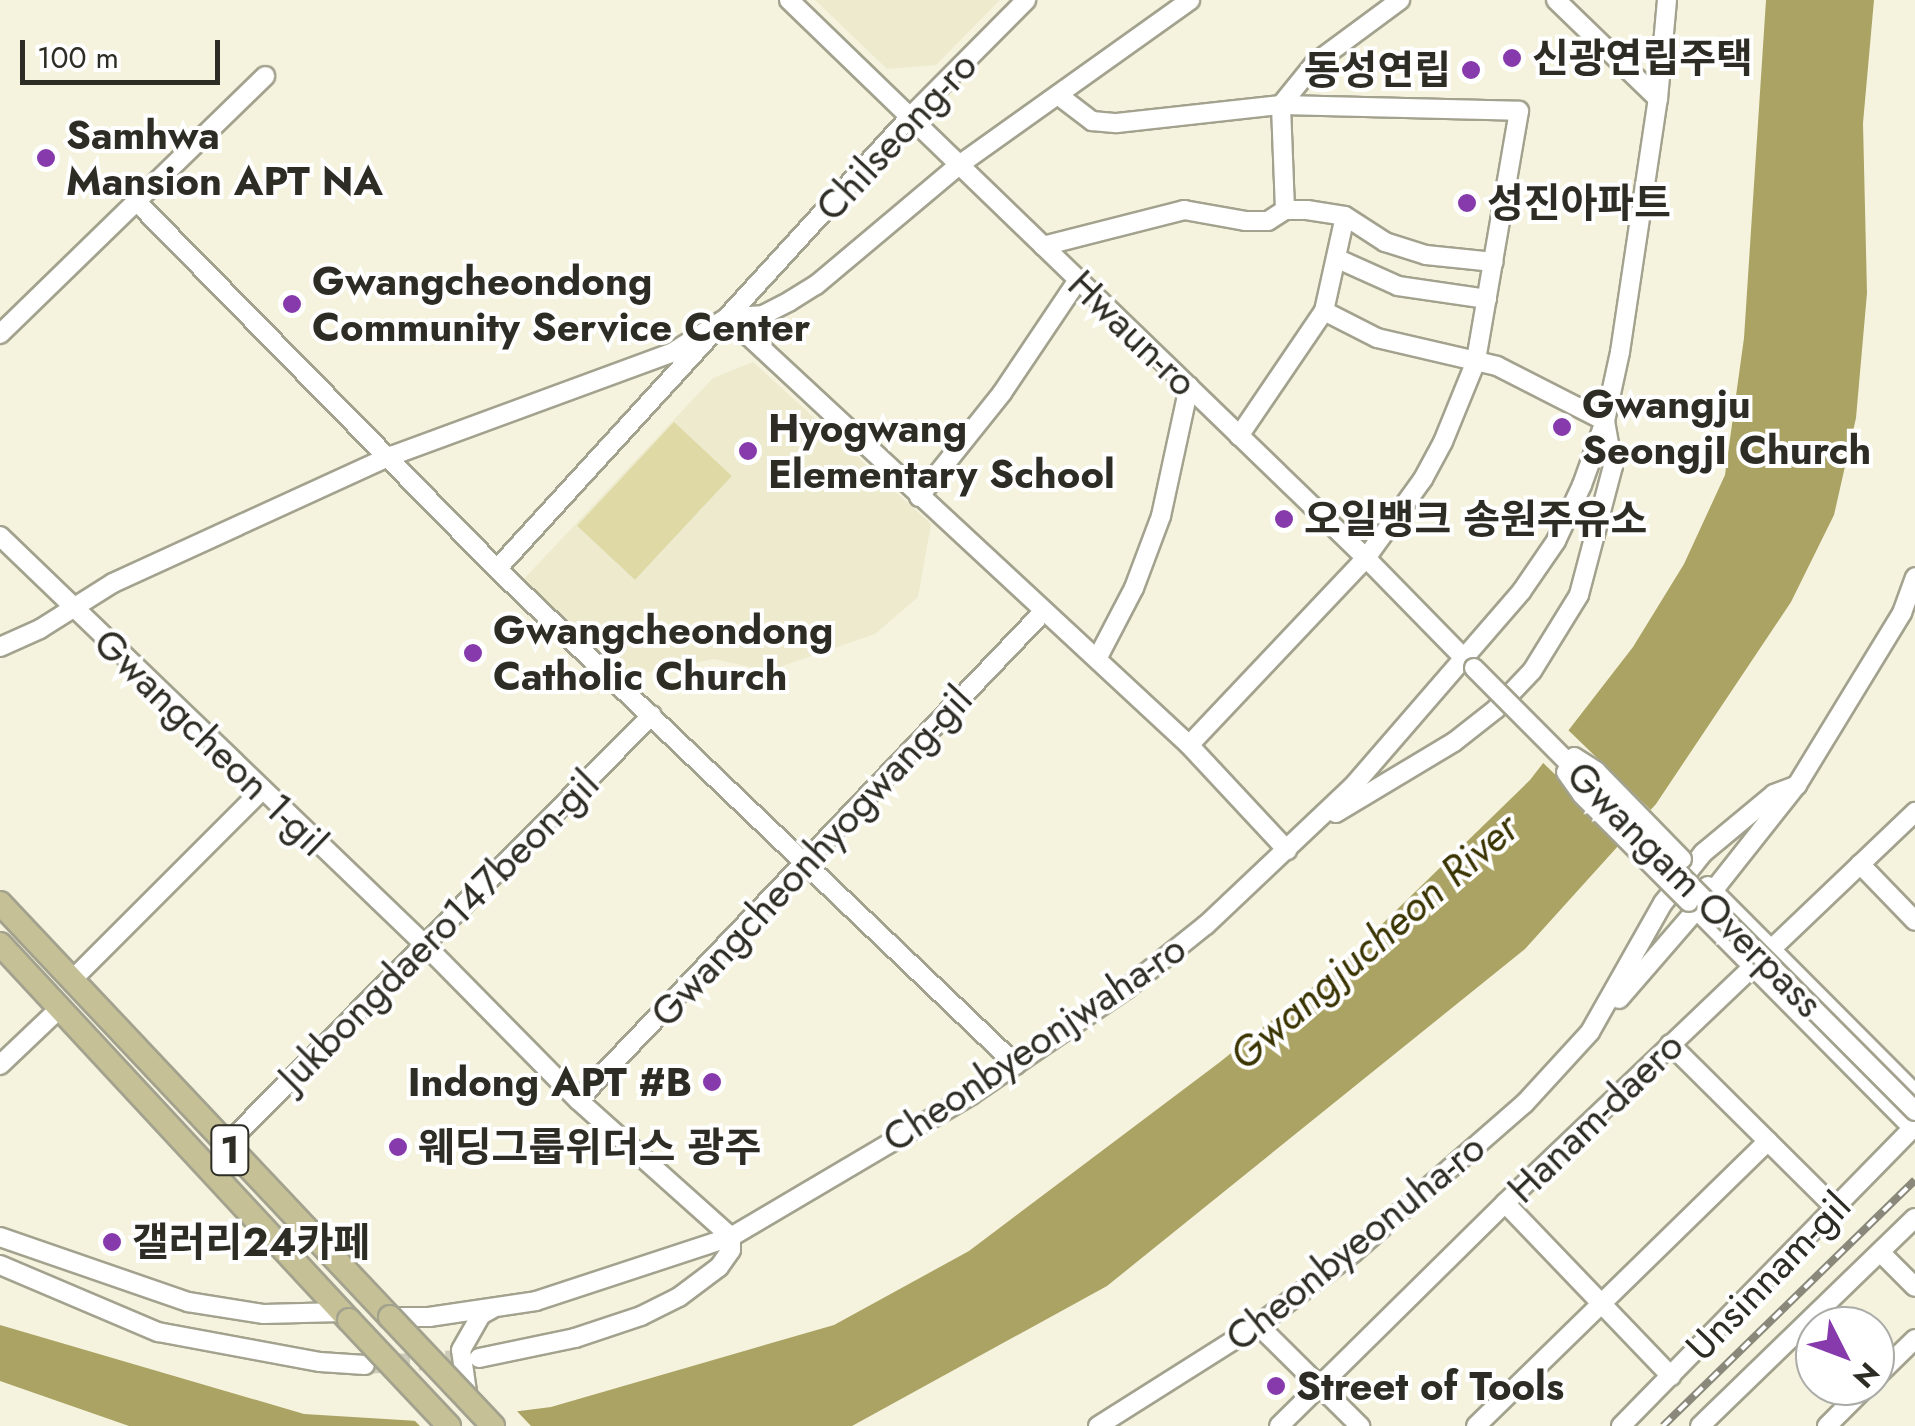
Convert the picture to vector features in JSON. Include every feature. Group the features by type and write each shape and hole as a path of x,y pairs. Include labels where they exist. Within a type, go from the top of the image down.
{"main road":[{"name":"1","path":"0,902 493,1426"},
{"name":"1","path":"0,944 449,1426"}],"street":[{"name":"Hwaun-ro","path":"789,0 1366,558 1468,662"},
{"name":"Chilseong-ro","path":"498,569 910,118 1026,0"},
{"path":"0,647 40,629 113,583 391,456 673,352 728,317 762,315 816,285 959,165 1190,0"},
{"path":"1285,210 1281,106 1316,63 1400,0"},
{"path":"1556,0 1658,99"},
{"name":"Cheonbyeonjwaha-ro","path":"390,1317 492,1308 592,1285 731,1237 1016,1064 1126,989 1318,822 1468,662 1556,542 1605,420 1634,269 1658,99 1667,0"},
{"path":"0,334 264,76"},
{"path":"1058,95 1092,121 1118,123 1281,106 1519,111 1476,361 1423,478 1366,558 1189,745"},
{"path":"135,200 498,569 808,861 1016,1064"},
{"path":"1043,246 1184,210 1268,221 1285,210 1345,216 1361,229 1404,249 1494,262"},
{"path":"1240,436 1324,311 1345,216"},
{"path":"1338,259 1398,286 1487,299"},
{"path":"918,497 1002,393 1078,280"},
{"path":"1324,311 1377,338 1497,366 1605,420"},
{"path":"728,317 1189,745 1287,850"},
{"path":"1097,659 1157,530 1189,386"},
{"name":"Cheonbyeonjwaha-ro","path":"1318,822 1454,742 1496,709 1546,652 1572,609 1592,556 1613,466 1605,420"},
{"name":"Gwangcheon 1-gil","path":"0,536 70,608 426,946 578,1100 731,1237"},
{"name":"Cheonbyeonuha-ro","path":"1710,888 1764,832 1908,619 1915,576"},
{"name":"Gwangcheonhyogwang-gil","path":"578,1100 1044,611"},
{"name":"Gwangam Overpass","path":"1468,662 1914,1122"},
{"name":"Jukbongdaero147beon-gil","path":"226,1145 652,715"},
{"path":"1541,734 1596,771 1915,1094"},
{"path":"1541,734 1582,795 1914,1122"},
{"name":"Cheonbyeonuha-ro","path":"1590,1032 1663,903 1703,854 1774,794 1797,785"},
{"path":"72,980 262,790"},
{"name":"Hanam-daero","path":"1279,1426 1506,1202 1915,812"},
{"path":"1860,864 1915,921"},
{"name":"Cheonbyeonuha-ro","path":"1098,1426 1258,1325 1450,1172 1525,1103 1590,1032 1693,905"},
{"path":"0,1065 59,1008"},
{"path":"1670,1044 1835,1208"},
{"name":"Unsinnam-gil","path":"1622,1426 1914,1122"},
{"path":"1476,1426 1768,1141"},
{"path":"1506,1202 1671,1376"},
{"path":"1712,1422 1915,1218"},
{"path":"0,1237 188,1302 264,1314 345,1316"},
{"name":"Cheonbyeonjwaha-ro","path":"479,1358 575,1338 641,1316 679,1297 719,1267 731,1250 731,1237"},
{"path":"1880,1252 1915,1287"},
{"path":"0,1265 158,1332 320,1362 366,1365"},
{"path":"468,1399 461,1350 481,1315 492,1308"},
{"path":"1258,1325 1360,1426"},
{"path":"1895,1358 1915,1339"},
{"path":"1827,1426 1847,1406"}],"shaded area":[{"path":"815,0 1000,0 936,65 887,69"},
{"name":"Hyogwang Elementary School","path":"753,362 931,524 918,597 875,634 768,671 714,659 624,677 522,581 713,378"},
{"path":"674,422 732,476 635,580 577,526"}],"water":[{"name":"Gwangjucheon River","path":"1766,0 1874,0 1863,123 1867,293 1856,418 1834,515 1791,602 1656,804 1525,949 1107,1286 852,1426 129,1426 0,1381 0,1325 304,1414 434,1422 551,1407 834,1325 969,1251 1220,1062 1340,965 1530,780 1633,647 1684,564 1725,475 1744,338"}],"pier":[{"path":"1565,727 1654,813 1626,843 1537,756"},
{"path":"513,1407 531,1426 420,1426 410,1416"}],"tunnel":[{"path":"365,1365 473,1358"}],"railway":[{"path":"1663,1426 1915,1180"}],"place":[{"name":"신광연립주택","path":"1512,58"},
{"name":"동성연립","path":"1471,70"},
{"name":"Samhwa Mansion APT NA","path":"46,158"},
{"name":"성진아파트","path":"1467,203"},
{"name":"Gwangcheondong Community Service Center","path":"292,304"},
{"name":"Gwangju SeongjI Church","path":"1562,427"},
{"name":"Hyogwang Elementary School","path":"748,451"},
{"name":"오일뱅크 송원주유소","path":"1284,519"},
{"name":"Gwangcheondong Catholic Church","path":"473,653"},
{"name":"Indong APT #B","path":"712,1082"},
{"name":"웨딩그룹위더스 광주","path":"398,1147"},
{"name":"갤러리24카페","path":"112,1242"},
{"name":"Street of Tools","path":"1276,1386"}]}
